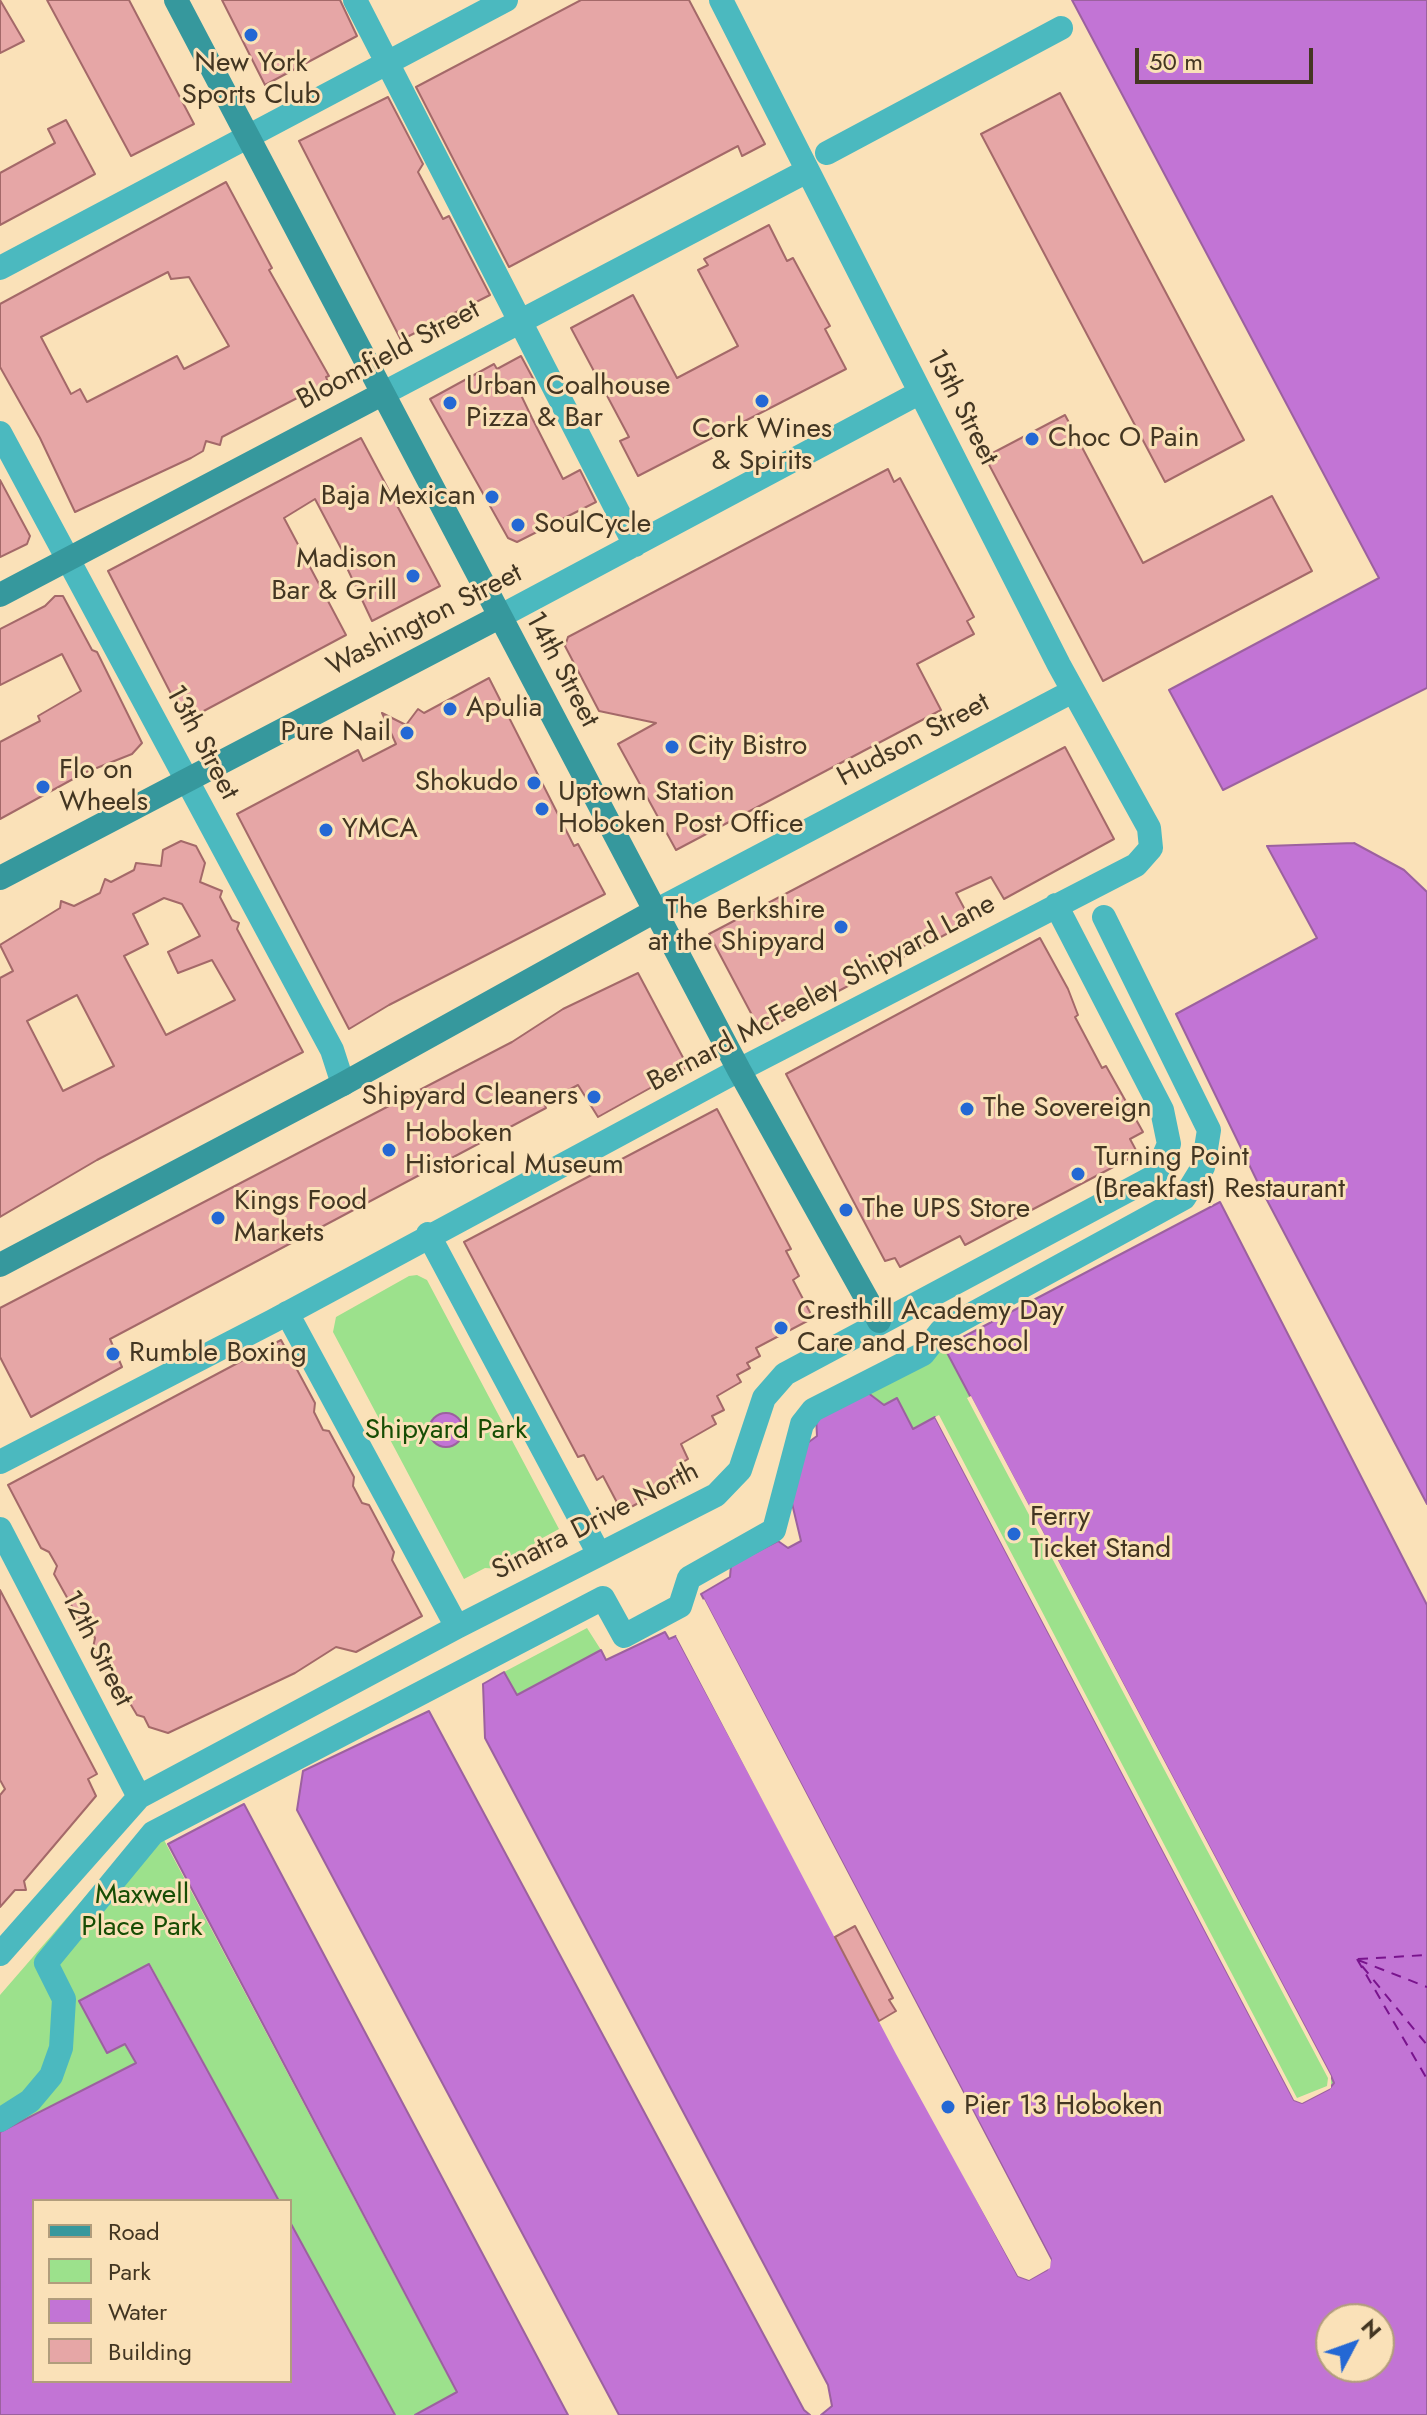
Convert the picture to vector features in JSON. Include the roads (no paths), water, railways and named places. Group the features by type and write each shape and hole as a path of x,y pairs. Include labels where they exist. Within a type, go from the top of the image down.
{"street":[{"name":"14th Street","path":"176,0 739,1070 879,1321"},
{"path":"355,0 635,545"},
{"path":"0,268 506,0"},
{"name":"15th Street","path":"721,0 1073,691 1149,828 1152,841"},
{"path":"827,153 1061,28"},
{"name":"Bloomfield Street","path":"0,595 807,171"},
{"name":"Washington Street","path":"0,878 919,393"},
{"name":"13th Street","path":"0,433 332,1050 343,1084"},
{"name":"Hudson Street","path":"655,911 1073,691"},
{"name":"Bernard McFeeley Shipyard Lane","path":"0,1462 287,1313 428,1234 739,1070 1143,861 1152,841"},
{"name":"Sinatra Drive North","path":"0,1954 139,1797 457,1627 599,1554 643,1535 728,1486 740,1470 764,1398 778,1379 879,1321 1155,1176 1167,1155 1168,1132 1162,1110 1056,905"},
{"path":"0,1265 343,1084 655,911"},
{"path":"0,2120 30,2101 51,2076 61,2048 64,1999 40,1958 153,1833 603,1598 624,1636 680,1606 689,1578 774,1530 802,1424 813,1410 923,1354 941,1331 1184,1198 1203,1167 1209,1130 1104,917"},
{"path":"428,1234 599,1554"},
{"path":"287,1313 457,1627"},
{"name":"12th Street","path":"0,1529 139,1797"}],"water":[{"path":"1072,0 1427,0 1427,688 1223,790 1169,690 1379,578"},
{"path":"1354,843 1404,870 1427,892 1427,1504 1259,1185 1176,1014 1317,938 1267,846"},
{"path":"1220,1202 1427,1605 1427,2415 821,2415 832,2406 828,2385 485,1738 483,1684 504,1672 517,1695 601,1650 606,1660 665,1632 669,1639 676,1636 1018,2276 1029,2280 1047,2270 1051,2259 701,1594 730,1577 731,1565 778,1541 788,1548 801,1541 790,1495 802,1447 817,1436 816,1416 863,1389 884,1405 897,1398 913,1429 935,1417 1294,2100 1302,2103 1329,2089 1334,2083 944,1347"},
{"path":"446,1413 458,1418 463,1430 458,1442 446,1447 434,1442 429,1430 434,1418"},
{"path":"429,1711 804,2410 810,2415 619,2415 297,1810 303,1771"},
{"path":"244,1804 568,2415 415,2415 457,2392 168,1844"},
{"path":"149,1964 278,2199 32,2199 32,2383 292,2383 292,2226 395,2415 0,2415 0,2132 136,2063 125,2044 107,2053 79,2001"}],"place":[{"name":"New York Sports Club","path":"251,35"},
{"name":"Cork Wines & Spirits","path":"762,401"},
{"name":"Urban Coalhouse Pizza & Bar","path":"450,403"},
{"name":"Choc O Pain","path":"1032,439"},
{"name":"Baja Mexican","path":"492,497"},
{"name":"SoulCycle","path":"518,525"},
{"name":"Madison Bar & Grill","path":"413,576"},
{"name":"Apulia","path":"450,709"},
{"name":"Pure Nail","path":"407,733"},
{"name":"City Bistro","path":"672,747"},
{"name":"Shokudo","path":"534,783"},
{"name":"Flo on Wheels","path":"43,787"},
{"name":"Uptown Station Hoboken Post Office","path":"542,809"},
{"name":"YMCA","path":"326,830"},
{"name":"The Berkshire at the Shipyard","path":"841,927"},
{"name":"Shipyard Cleaners","path":"594,1097"},
{"name":"The Sovereign","path":"967,1109"},
{"name":"Hoboken Historical Museum","path":"389,1150"},
{"name":"Turning Point (Breakfast) Restaurant","path":"1078,1174"},
{"name":"The UPS Store","path":"846,1210"},
{"name":"Kings Food Markets","path":"218,1218"},
{"name":"Cresthill Academy Day Care and Preschool","path":"781,1328"},
{"name":"Rumble Boxing","path":"113,1354"},
{"name":"Ferry Ticket Stand","path":"1014,1534"},
{"name":"Pier 13 Hoboken","path":"948,2107"}],"park label":[{"name":"Shipyard Park","path":"446,1431"},
{"name":"Maxwell Place Park","path":"142,1912"}]}
